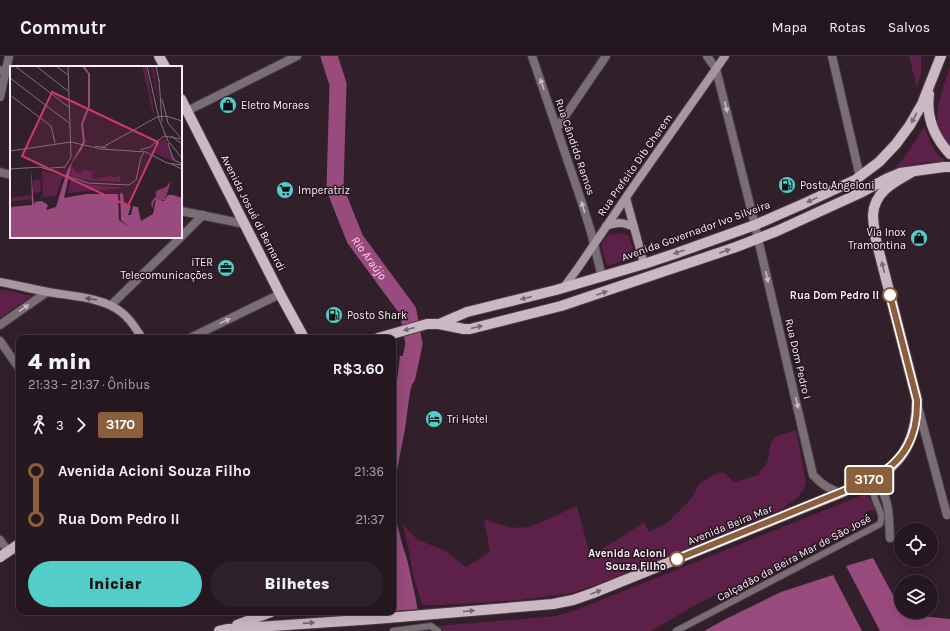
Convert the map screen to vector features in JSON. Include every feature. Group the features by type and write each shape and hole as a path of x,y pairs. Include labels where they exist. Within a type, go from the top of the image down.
{"main road":[{"path":"159,56 164,66"},
{"name":"Rua Prefeito Dib Cherem","path":"564,287 725,56"},
{"name":"Avenida Governador Ivo Silveira","path":"439,324 467,312 602,277 644,264 755,225 804,204 860,177 879,162 896,144 910,125 922,104 941,56"},
{"path":"931,82 928,96 930,123 935,135 950,154"},
{"name":"Avenida Josué di Bernardi","path":"184,111 302,335"},
{"name":"Avenida Governador Ivo Silveira","path":"388,335 427,324 439,324 470,329 561,306 758,239 860,193 900,173 950,167"},
{"path":"914,171 889,186 879,196 875,203 873,213 876,240 917,400"},
{"path":"626,198 647,277"},
{"path":"606,226 616,223 625,223 634,227"},
{"path":"0,282 98,301 111,305 122,312 129,319 140,335"},
{"name":"Avenida Beira Mar","path":"224,630 553,604 573,600 600,591 871,480 883,473 899,459 910,441 915,428 917,400"},
{"path":"4,554 16,546"},
{"path":"224,630 263,615"}],"street":[{"path":"0,97 9,56"},
{"path":"184,111 297,56"},
{"path":"557,128 606,56"},
{"name":"Rua Dom Pedro I","path":"707,56 716,69 755,225 813,475 821,483 840,493"},
{"path":"832,56 860,177"},
{"name":"Rua Cândido Ramos","path":"533,58 582,203 602,277"},
{"path":"0,172 10,175"},
{"path":"182,211 245,224"},
{"path":"182,236 202,216"},
{"path":"111,305 180,238"},
{"path":"0,325 47,292"},
{"path":"196,335 280,294"},
{"path":"0,341 16,364"},
{"path":"917,400 947,515"},
{"path":"915,428 926,436"},
{"path":"871,480 878,486 885,496 890,538"},
{"name":"Calçadão da Beira Mar de São José","path":"676,631 880,524 882,520 881,515 872,491 871,480"},
{"path":"0,540 4,554"},
{"path":"393,631 431,626 438,631"}],"shaded area":[{"path":"909,56 921,56 921,73 917,88"},
{"path":"950,67 950,150 940,133 937,116 939,102"},
{"path":"924,127 935,151 946,161 926,162 896,168 907,153"},
{"path":"620,233 629,236 635,257 607,266 601,245 608,235"},
{"path":"0,289 32,296 0,318"},
{"path":"420,355 410,392 396,476 396,390 400,356"},
{"path":"796,430 806,483 799,496 778,511 601,583 571,593 521,600 422,605 413,574 403,525 418,540 444,550 466,567 490,552 484,519 500,525 522,528 540,523 577,506 590,555 614,542 644,522 649,532 667,523 691,499 699,484 715,474 725,473 734,482 758,475 768,461 771,442 776,436"},
{"path":"865,494 872,502 876,512 869,510 865,513 864,520 866,523 699,603 651,631 444,631 438,626 556,616 576,610"},
{"path":"396,520 407,559 421,631 386,631 383,615 396,615"},
{"path":"873,558 894,597 894,619 938,619 938,618 950,619 950,631 880,631 846,566"},
{"path":"833,575 862,631 704,631 781,592"},
{"path":"281,615 312,615 276,617"}],"pier":[{"path":"420,609 423,631 384,631 381,615 396,615 396,611"}],"waterway":[{"name":"Rio Araújo","path":"329,56 338,84 335,189 355,239 408,311 414,344 407,377"}],"bus line":[{"name":"3170","path":"677,559 871,480 894,464 903,453 915,428 917,400 890,295"}],"place":[{"name":"Eletro Moraes","path":"228,105"},
{"name":"Posto Angeloni","path":"787,185"},
{"name":"Imperatriz","path":"285,190"},
{"name":"Via Inox Tramontina","path":"919,238"},
{"name":"iTER Telecomunicações","path":"226,268"},
{"name":"Rua Dom Pedro II","path":"890,295"},
{"name":"Posto Shark","path":"334,315"},
{"name":"Tri Hotel","path":"434,419"},
{"name":"Avenida Acioni Souza Filho","path":"677,559"}]}
